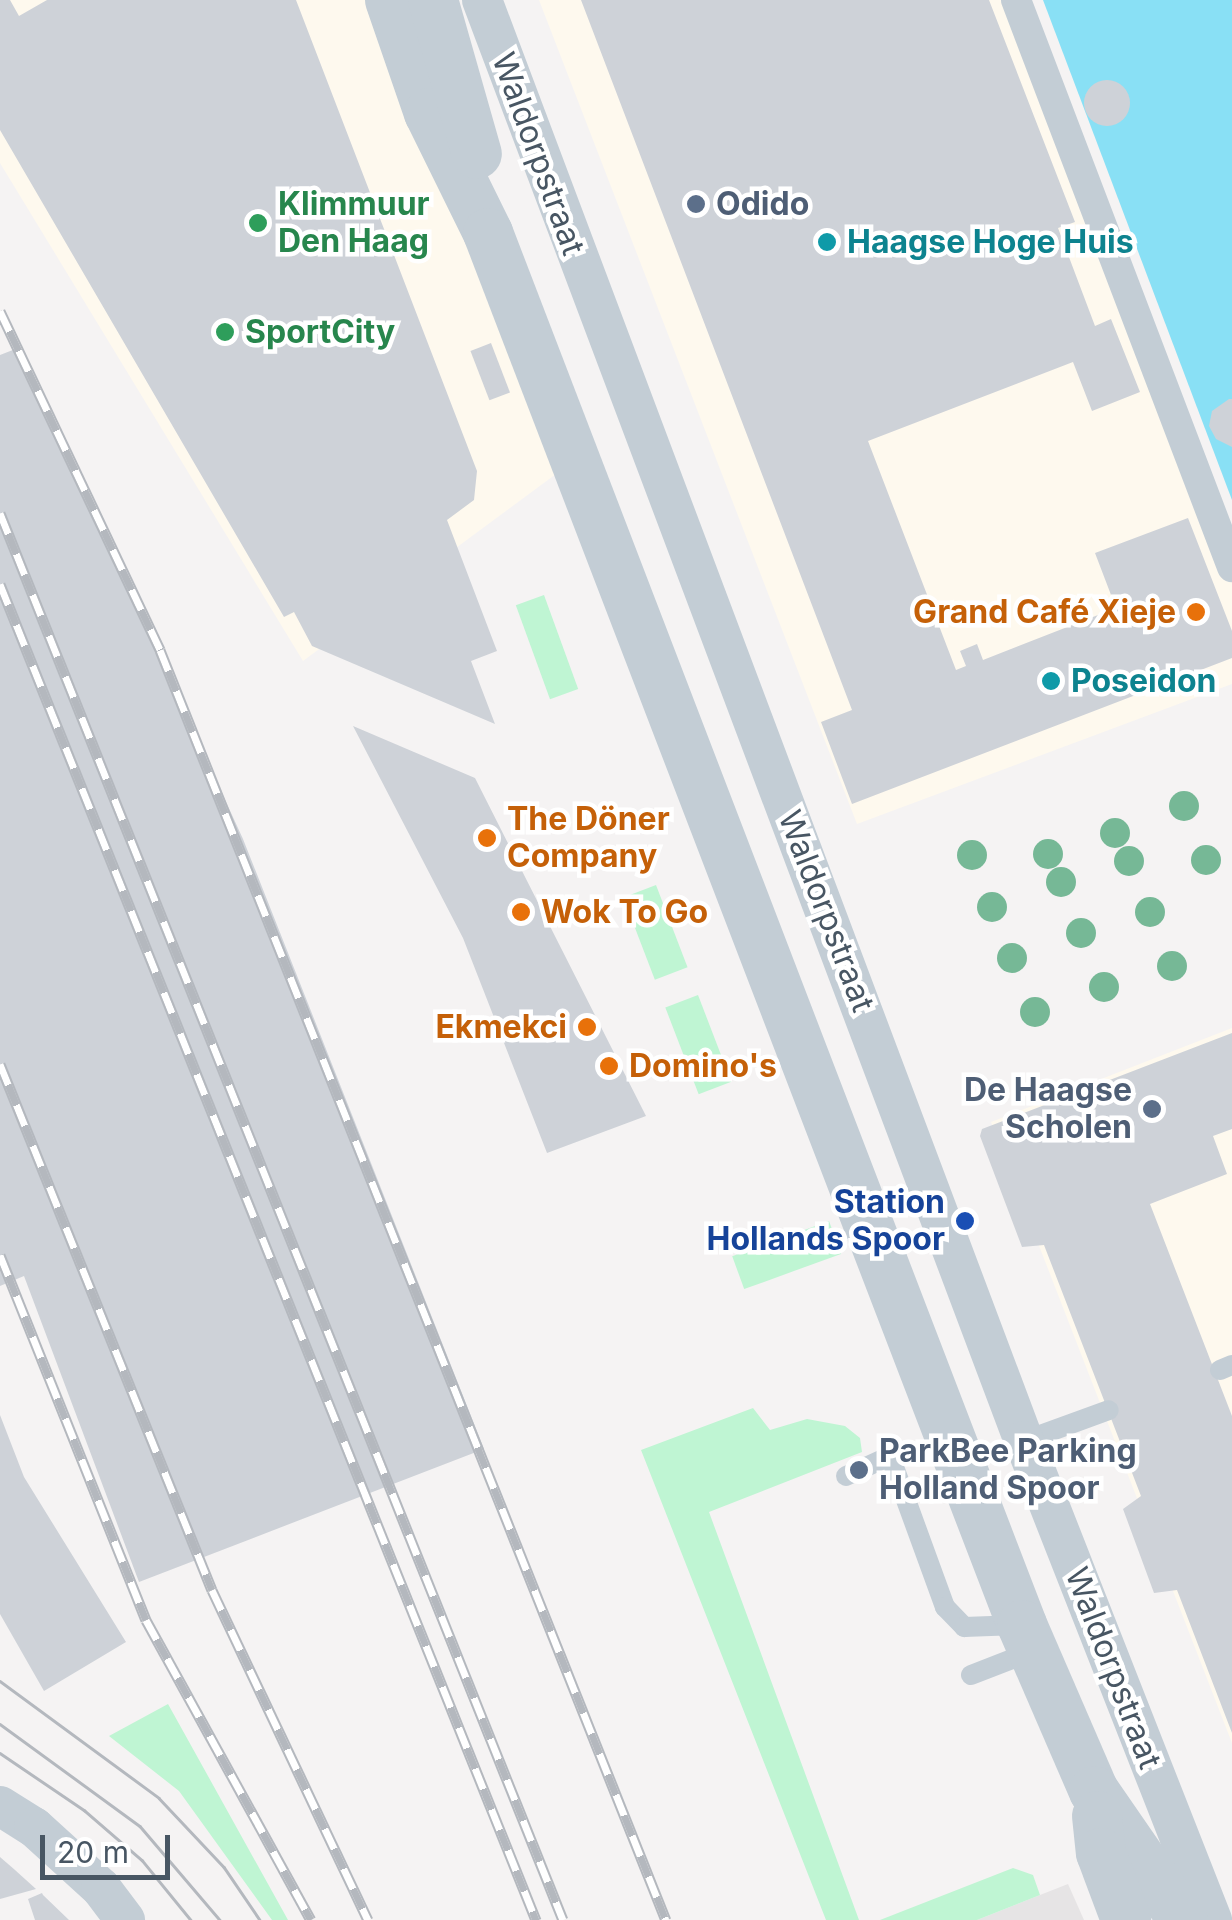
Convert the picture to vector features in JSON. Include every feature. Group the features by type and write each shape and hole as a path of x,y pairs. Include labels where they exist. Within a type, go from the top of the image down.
{"street":[{"name":"Waldorpstraat","path":"390,0 430,113 488,233 1028,1638 1094,1791 1186,1917"},
{"name":"Waldorpstraat","path":"433,0 479,160 488,233"},
{"path":"1016,0 1232,567"},
{"name":"Waldorpstraat","path":"483,8 1024,1442 1163,1798 1186,1917"},
{"name":"Waldorpstraat","path":"1094,1791 1100,1853 1126,1920"},
{"path":"0,1806 34,1827 125,1920"}],"lane":[{"path":"1024,1442 1109,1410"},
{"path":"846,1476 890,1456 945,1607 964,1627 1028,1638"},
{"path":"971,1676 1028,1638"}],"shaded area":[{"path":"0,0 379,0 556,474 303,661 0,163"},
{"path":"539,0 1016,0 1232,567 1232,684 857,824"},
{"path":"1232,1028 1232,1743 991,1122"},
{"path":"1068,1884 1084,1920 977,1920 1040,1895"}],"green space":[{"path":"544,595 578,689 550,699 516,605"},
{"path":"656,885 688,967 655,980 623,898"},
{"path":"698,995 731,1082 699,1094 665,1008"},
{"path":"829,1221 841,1254 744,1289 732,1256"},
{"path":"753,1408 770,1430 807,1419 845,1426 860,1438 862,1452 709,1512 859,1920 826,1920 641,1450"},
{"path":"168,1704 288,1920 272,1920 179,1791 109,1736"},
{"path":"1013,1868 1033,1875 1040,1895 977,1920 880,1920"}],"water":[{"path":"1043,0 1232,0 1232,500"}],"building":[{"path":"0,0 10,0 19,16 47,0 296,0 477,471 474,500 447,520 497,651 471,661 495,724 312,646 294,612 284,617 0,130"},
{"name":"Haagse Hoge Huis","path":"581,0 989,0 1075,222 1058,228 1095,326 1111,319 1140,392 1092,411 1073,362 868,441 956,670 966,666 960,651 977,644 983,660 1116,608 1095,553 1188,518 1232,631 1232,658 852,804 821,722 852,710"},
{"path":"1107,80 1124,86 1130,103 1124,120 1107,126 1090,120 1084,103 1090,86"},
{"path":"491,343 510,392 489,400 470,351"},
{"path":"18,348 243,839 484,1449 139,1582 24,1276 0,1286 0,355"},
{"path":"1229,399 1232,447 1216,439 1209,426 1212,411"},
{"path":"353,726 475,778 646,1116 547,1153 463,938"},
{"path":"1232,1033 1232,1129 1213,1136 1227,1174 1150,1204 1232,1416 1232,1733 1177,1590 1154,1593 1123,1509 1141,1496 1044,1245 1022,1247 980,1136 982,1129"},
{"path":"0,1415 24,1477 126,1642 44,1691 0,1614"},
{"path":"0,1857 15,1870 36,1889 0,1899"},
{"path":"42,1893 69,1920 35,1920 28,1899"}],"tram line":[{"path":"0,1681 159,1798 224,1867 260,1920"},
{"path":"0,1724 140,1826 220,1920"},
{"path":"0,1753 84,1810 142,1860 191,1920"}],"railway":[{"path":"0,311 160,650 666,1920"},
{"path":"0,513 563,1920"},
{"path":"0,584 536,1920"},
{"path":"0,1064 212,1590 368,1920"},
{"path":"0,1255 146,1620 311,1920"}],"place":[{"name":"Odido","path":"696,204"},
{"name":"Klimmuur Den Haag","path":"258,223"},
{"name":"Haagse Hoge Huis","path":"827,242"},
{"name":"SportCity","path":"225,332"},
{"name":"Grand Café Xieje","path":"1196,612"},
{"name":"Poseidon","path":"1051,681"},
{"name":"The Döner Company","path":"487,838"},
{"name":"Wok To Go","path":"521,912"},
{"name":"Ekmekci","path":"587,1027"},
{"name":"Domino's","path":"609,1066"},
{"name":"De Haagse Scholen","path":"1152,1109"},
{"name":"Station Hollands Spoor","path":"965,1221"},
{"name":"ParkBee Parking Holland Spoor","path":"859,1470"}]}
